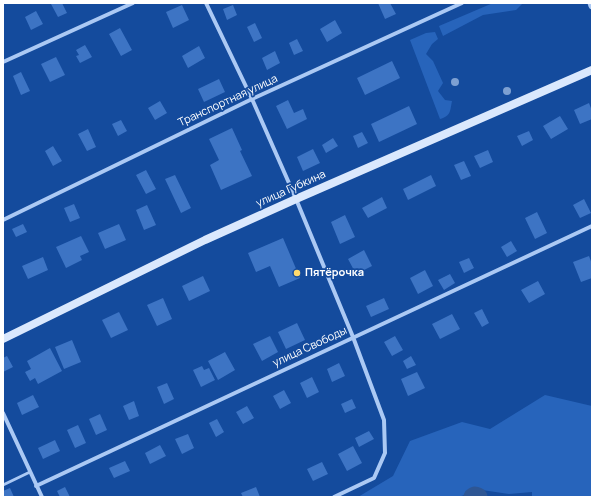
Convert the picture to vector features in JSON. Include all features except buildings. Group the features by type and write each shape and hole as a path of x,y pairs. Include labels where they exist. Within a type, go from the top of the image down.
{"main road":[{"name":"улица Губкина","path":"3,339 205,240 296,198 592,70"}],"street":[{"path":"3,62 133,3"},
{"path":"206,3 252,99 296,198 354,337 384,420 385,453 374,478 334,497"},
{"name":"Транспортная улица","path":"3,220 252,99 462,3"},
{"name":"улица Свободы","path":"36,486 592,226"},
{"path":"3,413 42,497"}],"lane":[{"path":"3,485 30,472"}],"shaded area":[{"path":"493,3 523,3 516,10 483,15 443,36 439,26"},
{"path":"435,32 438,39 432,44 426,54 433,61 443,83 438,91 445,100 452,101 448,115 440,119 410,40 426,33"},
{"path":"545,395 592,406 592,497 532,497 532,492 509,494 482,490 458,497 358,497 393,476 410,441 462,422 490,429"}],"waterway":[{"path":"473,497 478,497"}],"place":[{"name":"Пятёрочка","path":"297,273"}]}
